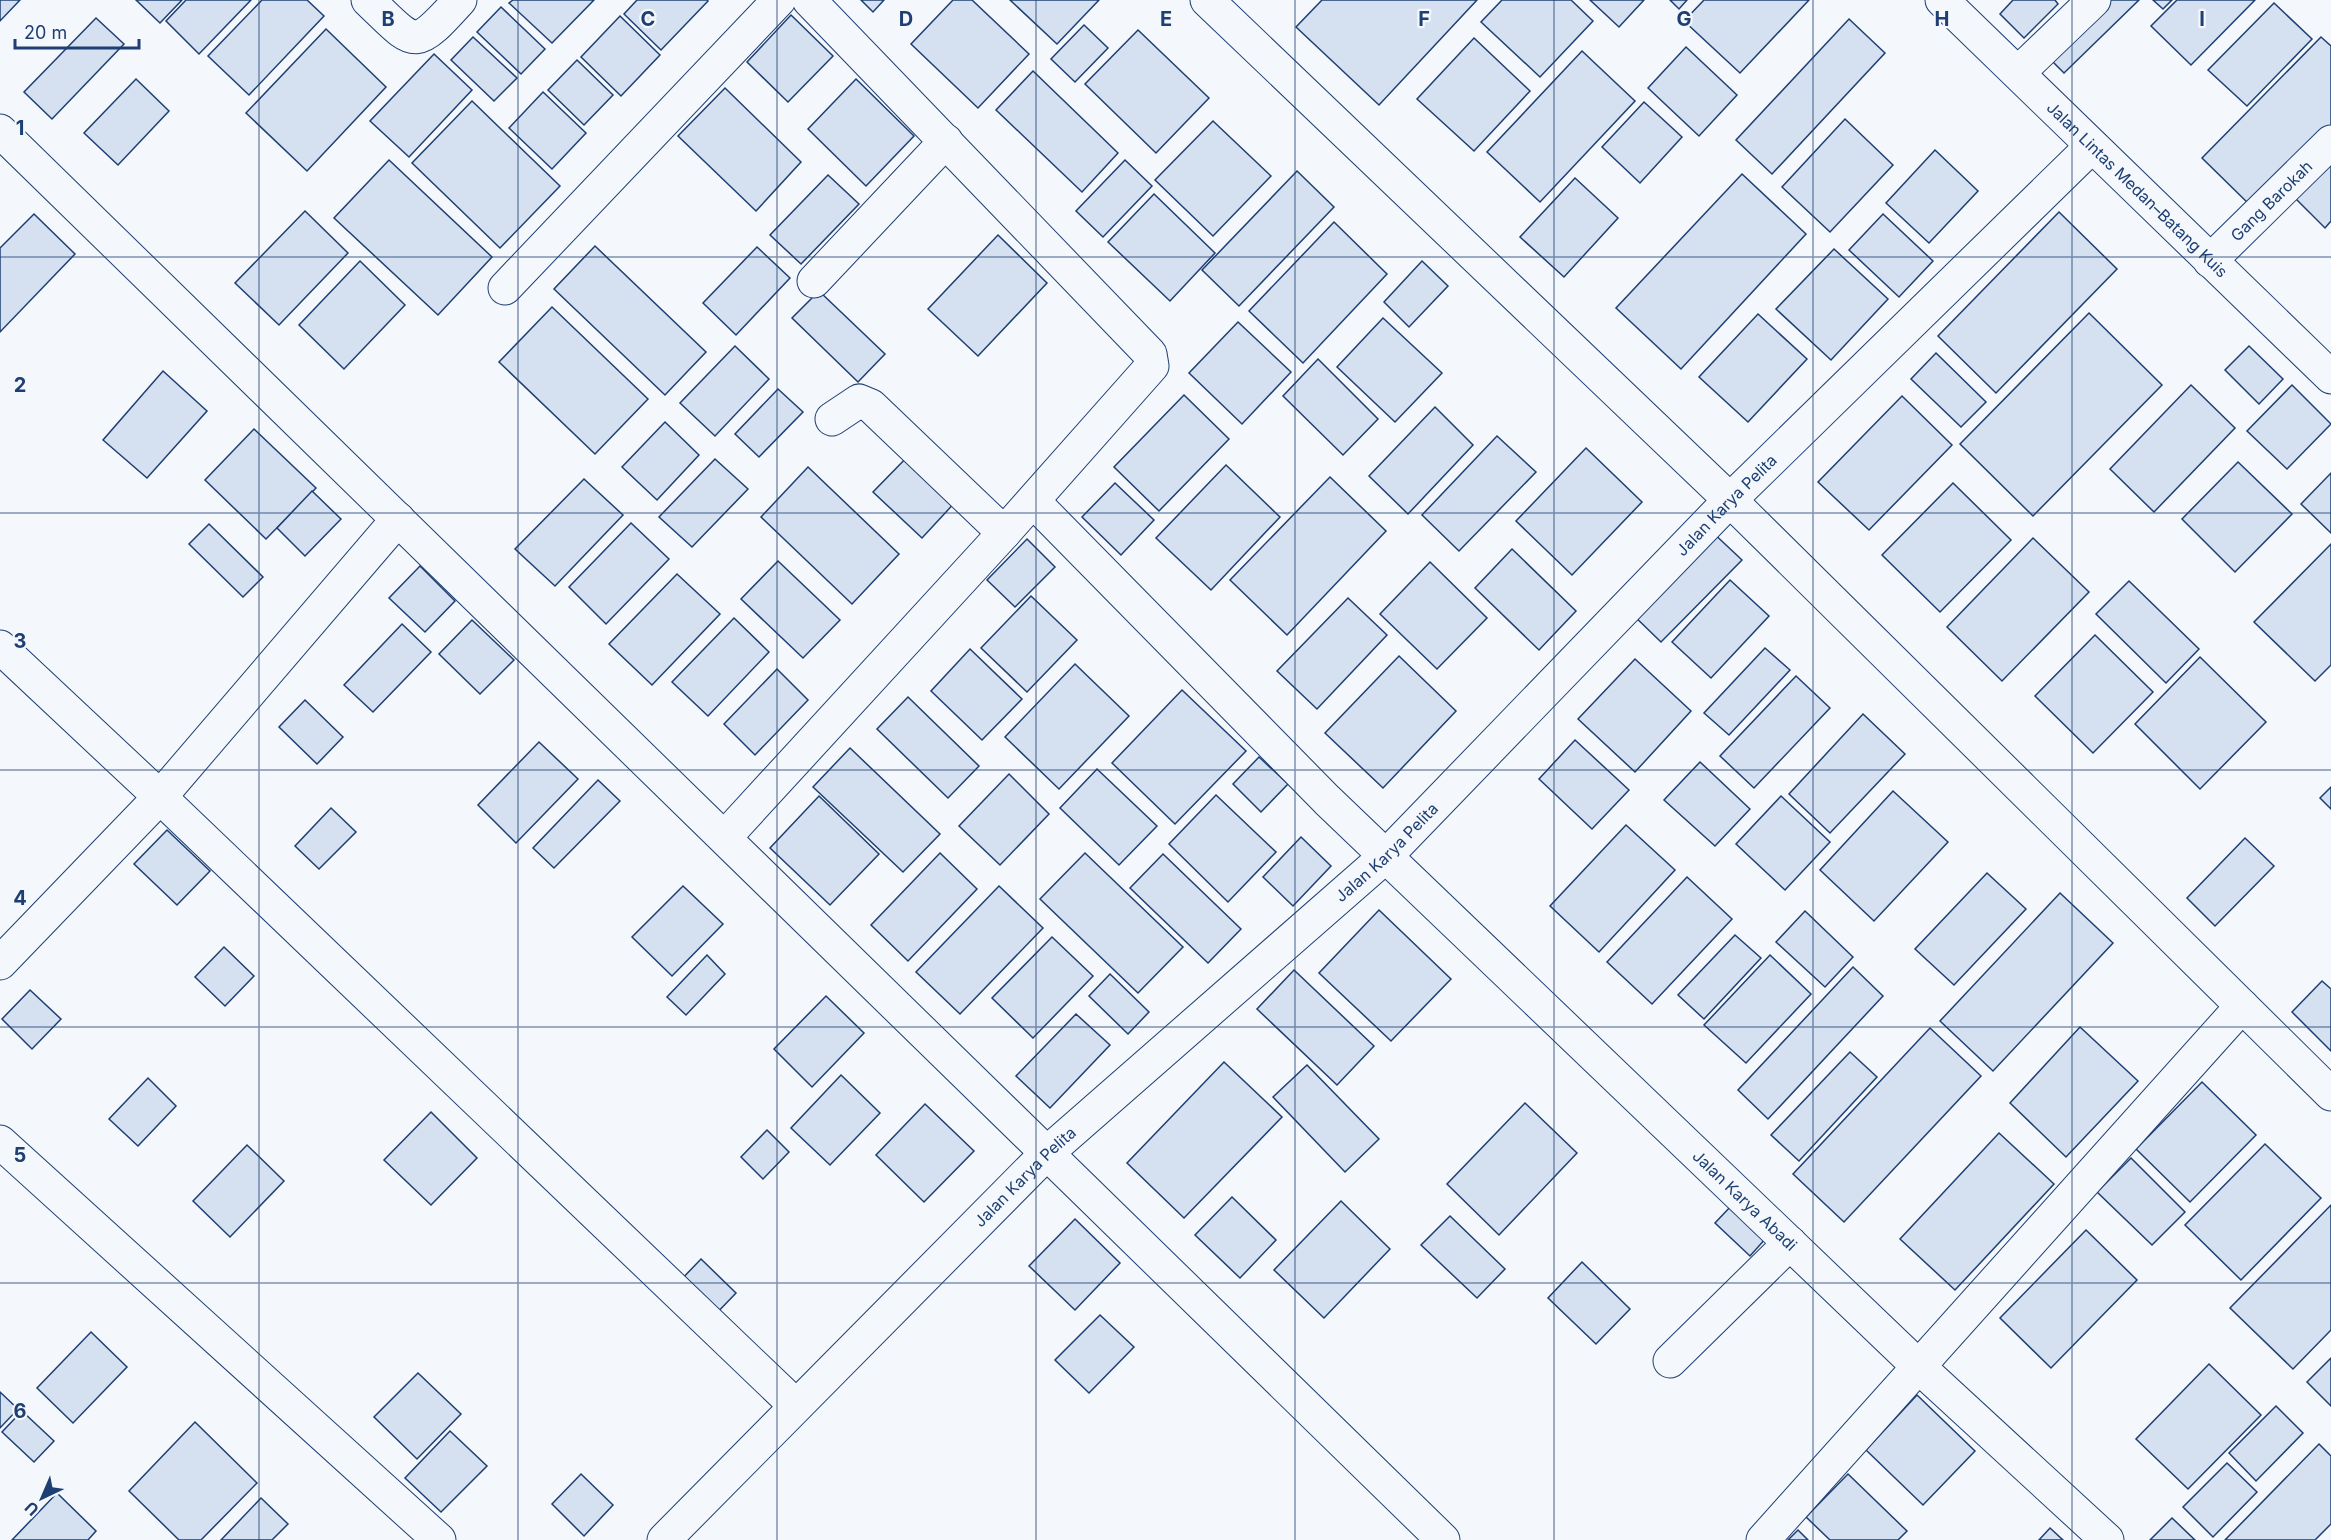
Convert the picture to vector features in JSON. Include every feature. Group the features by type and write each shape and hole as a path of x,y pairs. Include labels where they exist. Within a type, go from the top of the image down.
{"main road":[{"path":"368,0 402,33 414,38 433,30 460,0"},
{"path":"506,288 780,0"},
{"path":"724,837 1004,533 1152,366 1152,357 809,0"},
{"path":"1207,0 1730,500 2331,1094"},
{"name":"Jalan Lintas Medan–Batang Kuis","path":"1942,0 2331,377"},
{"path":"2018,73 2094,0"},
{"path":"0,131 1443,1540"},
{"path":"814,281 946,141"},
{"name":"Gang Barokah","path":"2210,261 2331,142"},
{"name":"Jalan Karya Pelita","path":"664,1540 1048,1152 1386,856 1730,500 2092,146"},
{"path":"832,419 859,401 871,406 1004,533"},
{"name":"Jalan Karya Abadi","path":"1033,501 1327,800 1919,1367 2107,1540"},
{"path":"0,963 160,797 398,519"},
{"path":"0,647 160,797 796,1406"},
{"path":"1763,1540 2242,1006"},
{"path":"0,1143 439,1540"},
{"path":"1670,1361 1790,1243"}],"building":[{"path":"0,0 20,0 0,21"},
{"path":"136,0 182,0 160,23"},
{"path":"186,0 251,0 199,54 166,21"},
{"path":"262,0 307,0 324,16 249,95 208,56"},
{"path":"513,0 594,0 552,43 509,3"},
{"path":"637,0 708,1 661,50 624,14"},
{"path":"861,0 884,0 873,12"},
{"path":"953,0 972,0 1029,54 978,108 911,44"},
{"path":"1010,0 1099,0 1057,44"},
{"path":"1322,0 1477,0 1379,105 1296,27"},
{"path":"1502,0 1571,0 1593,21 1540,77 1481,22"},
{"path":"1590,0 1644,0 1619,27"},
{"path":"1670,0 1687,0 1679,9"},
{"path":"1704,0 1809,0 1740,73 1684,21"},
{"path":"2013,0 2055,0 2058,4 2024,38 2000,14"},
{"path":"2100,0 2139,0 2064,73 2045,54"},
{"path":"2153,0 2172,0 2163,9"},
{"path":"2177,0 2255,0 2191,65 2151,26"},
{"path":"2274,3 2312,39 2247,106 2208,70"},
{"path":"501,7 545,49 521,74 477,32"},
{"path":"791,15 833,56 788,102 747,62"},
{"path":"620,16 660,55 621,96 581,57"},
{"path":"96,18 124,44 52,119 24,92"},
{"path":"1849,19 1885,53 1772,174 1736,140"},
{"path":"1084,25 1108,48 1075,82 1051,59"},
{"path":"326,29 386,87 307,171 246,113"},
{"path":"1138,30 1209,98 1156,153 1085,84"},
{"path":"473,37 517,78 494,101 451,60"},
{"path":"2321,37 2331,46 2331,128 2253,208 2202,158"},
{"path":"1474,38 1530,91 1474,151 1417,99"},
{"path":"1686,47 1737,95 1699,136 1648,88"},
{"path":"1582,51 1635,101 1540,202 1487,152"},
{"path":"434,54 472,90 409,157 370,121"},
{"path":"577,60 613,95 584,125 548,90"},
{"path":"1033,71 1118,153 1082,192 996,110"},
{"path":"136,79 169,111 118,165 84,133"},
{"path":"856,79 914,136 866,186 808,129"},
{"path":"725,88 801,162 756,211 678,136"},
{"path":"543,92 586,133 552,169 509,128"},
{"path":"472,101 560,186 500,248 412,163"},
{"path":"1644,102 1682,137 1640,183 1602,147"},
{"path":"1845,119 1893,165 1830,232 1782,187"},
{"path":"1213,121 1271,176 1213,236 1155,180"},
{"path":"2331,149 2331,221 2325,228 2289,192"},
{"path":"1935,150 1978,191 1929,243 1886,203"},
{"path":"389,160 492,257 438,315 334,218"},
{"path":"1125,160 1152,186 1103,237 1076,211"},
{"path":"1297,171 1334,207 1239,306 1202,270"},
{"path":"1742,174 1806,234 1681,369 1616,308"},
{"path":"828,175 859,204 801,264 770,235"},
{"path":"1575,178 1618,218 1564,277 1520,237"},
{"path":"1154,194 1215,253 1170,301 1108,242"},
{"path":"305,211 348,253 279,325 235,283"},
{"path":"2059,212 2117,269 1996,393 1938,336"},
{"path":"34,214 75,254 0,332 0,248"},
{"path":"1883,214 1933,261 1899,297 1849,250"},
{"path":"1334,222 1387,274 1303,363 1249,311"},
{"path":"998,235 1047,283 978,356 928,309"},
{"path":"595,246 706,352 665,395 554,289"},
{"path":"757,247 790,278 736,335 703,303"},
{"path":"1834,249 1888,299 1831,360 1776,309"},
{"path":"360,261 405,305 344,369 299,325"},
{"path":"1422,261 1448,286 1409,327 1384,302"},
{"path":"819,291 885,354 858,382 792,318"},
{"path":"552,307 648,399 595,454 499,362"},
{"path":"2089,313 2162,385 2033,516 1960,444"},
{"path":"1758,314 1807,359 1748,422 1699,377"},
{"path":"1383,318 1442,373 1395,422 1337,367"},
{"path":"1238,322 1291,372 1242,424 1189,373"},
{"path":"735,346 769,379 715,436 680,403"},
{"path":"2249,346 2283,379 2259,404 2225,370"},
{"path":"1936,353 1986,402 1961,427 1911,379"},
{"path":"1318,359 1378,419 1343,455 1283,396"},
{"path":"163,371 207,411 147,478 103,440"},
{"path":"2191,385 2235,428 2154,512 2110,469"},
{"path":"2292,385 2331,424 2287,469 2247,431"},
{"path":"778,389 803,412 759,457 735,434"},
{"path":"1184,395 1229,439 1159,511 1114,467"},
{"path":"1902,396 1952,445 1869,530 1818,482"},
{"path":"1435,407 1473,445 1408,514 1369,476"},
{"path":"665,422 699,455 657,500 622,467"},
{"path":"254,429 316,488 266,539 205,480"},
{"path":"1497,436 1536,472 1459,551 1422,515"},
{"path":"1586,448 1642,502 1572,575 1516,521"},
{"path":"912,452 959,498 922,538 873,492"},
{"path":"715,459 748,489 692,547 659,517"},
{"path":"2238,462 2292,514 2235,572 2182,519"},
{"path":"1226,465 1280,517 1211,590 1156,538"},
{"path":"808,467 899,554 852,604 761,517"},
{"path":"2331,473 2331,533 2301,504"},
{"path":"1330,477 1386,531 1287,635 1230,580"},
{"path":"584,479 623,515 555,586 515,549"},
{"path":"1115,483 1154,520 1121,555 1082,517"},
{"path":"1953,483 2011,540 1940,612 1882,555"},
{"path":"312,491 341,519 305,556 277,528"},
{"path":"631,523 669,559 606,624 569,587"},
{"path":"209,524 263,577 243,597 189,544"},
{"path":"1709,529 1742,560 1661,642 1629,611"},
{"path":"2033,538 2089,592 2002,681 1947,627"},
{"path":"1027,539 1055,567 1015,607 987,580"},
{"path":"2331,544 2331,665 2315,681 2254,622"},
{"path":"1512,549 1576,611 1539,650 1475,588"},
{"path":"778,561 840,620 803,658 741,599"},
{"path":"1430,562 1487,618 1437,669 1380,614"},
{"path":"420,566 455,601 425,632 389,598"},
{"path":"677,574 720,614 652,685 609,644"},
{"path":"1730,580 1769,616 1711,678 1672,642"},
{"path":"2129,581 2199,649 2166,683 2096,614"},
{"path":"1031,596 1077,640 1027,692 981,648"},
{"path":"1348,598 1387,635 1317,709 1277,671"},
{"path":"734,618 769,652 708,716 672,682"},
{"path":"472,620 514,660 480,694 439,654"},
{"path":"402,624 431,652 373,712 344,685"},
{"path":"2095,635 2153,692 2093,753 2035,696"},
{"path":"1765,648 1790,670 1729,735 1704,713"},
{"path":"970,649 1022,699 982,740 931,691"},
{"path":"1399,656 1456,711 1383,788 1325,733"},
{"path":"2200,657 2266,722 2200,789 2135,724"},
{"path":"1635,659 1691,711 1635,772 1578,719"},
{"path":"1075,664 1129,716 1059,789 1005,737"},
{"path":"777,669 808,700 755,755 724,724"},
{"path":"1796,676 1830,708 1754,788 1720,756"},
{"path":"1182,690 1246,751 1175,824 1112,763"},
{"path":"908,697 979,766 948,798 877,729"},
{"path":"305,700 343,737 317,764 279,727"},
{"path":"1863,714 1905,754 1830,833 1789,794"},
{"path":"1575,740 1629,790 1592,829 1539,779"},
{"path":"539,742 578,779 516,843 478,805"},
{"path":"850,748 940,834 903,872 813,787"},
{"path":"1259,757 1288,784 1261,812 1233,784"},
{"path":"1700,762 1750,809 1715,846 1664,800"},
{"path":"1097,769 1157,826 1119,865 1060,808"},
{"path":"1009,774 1049,814 1000,865 959,826"},
{"path":"598,780 620,801 554,868 533,848"},
{"path":"2331,787 2331,809 2320,798"},
{"path":"1893,791 1948,842 1874,921 1820,870"},
{"path":"1216,795 1276,852 1228,902 1169,844"},
{"path":"819,796 879,854 830,905 770,848"},
{"path":"1781,796 1830,842 1785,890 1736,844"},
{"path":"331,808 356,832 319,869 295,846"},
{"path":"1626,825 1675,870 1599,952 1550,906"},
{"path":"167,830 210,871 177,905 134,864"},
{"path":"1301,837 1331,866 1293,906 1263,877"},
{"path":"2245,838 2274,866 2215,926 2187,898"},
{"path":"940,853 977,889 908,961 871,925"},
{"path":"1085,853 1183,947 1138,993 1040,899"},
{"path":"1163,854 1241,929 1208,963 1130,888"},
{"path":"1987,873 2026,909 1954,985 1915,949"},
{"path":"1687,877 1732,919 1652,1004 1607,962"},
{"path":"683,886 723,924 672,976 632,937"},
{"path":"999,886 1043,928 960,1014 916,972"},
{"path":"2060,893 2113,943 1993,1071 1940,1021"},
{"path":"1379,910 1451,979 1391,1041 1319,973"},
{"path":"1805,911 1853,957 1825,987 1776,942"},
{"path":"1735,935 1761,958 1704,1019 1678,995"},
{"path":"1052,937 1093,976 1033,1038 992,998"},
{"path":"224,947 254,976 225,1006 195,977"},
{"path":"707,955 725,974 686,1015 667,997"},
{"path":"1770,955 1811,994 1746,1063 1704,1025"},
{"path":"1853,967 1883,996 1768,1119 1738,1090"},
{"path":"1294,970 1374,1046 1337,1085 1257,1009"},
{"path":"1110,974 1149,1012 1128,1034 1089,996"},
{"path":"2322,981 2331,989 2331,1051 2292,1012"},
{"path":"30,990 61,1019 32,1049 2,1019"},
{"path":"826,996 864,1033 812,1087 774,1049"},
{"path":"1076,1014 1110,1045 1050,1108 1016,1076"},
{"path":"2080,1027 2138,1081 2066,1157 2010,1103"},
{"path":"1930,1028 1981,1076 1844,1222 1793,1174"},
{"path":"1850,1052 1877,1077 1799,1161 1771,1135"},
{"path":"1224,1062 1282,1117 1184,1218 1127,1163"},
{"path":"1307,1065 1379,1139 1345,1172 1273,1097"},
{"path":"841,1075 880,1113 830,1165 791,1128"},
{"path":"148,1078 176,1106 138,1146 109,1119"},
{"path":"2202,1082 2256,1135 2190,1202 2136,1149"},
{"path":"1525,1103 1577,1153 1499,1235 1447,1184"},
{"path":"925,1104 974,1151 924,1202 876,1155"},
{"path":"431,1112 477,1158 431,1205 384,1160"},
{"path":"767,1130 789,1152 763,1179 741,1157"},
{"path":"1999,1133 2054,1184 1955,1290 1900,1239"},
{"path":"2265,1144 2321,1198 2241,1280 2185,1225"},
{"path":"247,1145 284,1181 230,1237 193,1201"},
{"path":"2131,1158 2185,1212 2152,1245 2097,1192"},
{"path":"1232,1197 1276,1240 1240,1278 1195,1235"},
{"path":"1341,1201 1390,1249 1324,1318 1274,1270"},
{"path":"1732,1205 1767,1237 1750,1256 1715,1223"},
{"path":"2331,1205 2331,1330 2293,1369 2230,1308"},
{"path":"1450,1216 1505,1269 1477,1298 1421,1245"},
{"path":"1075,1219 1120,1263 1075,1310 1029,1266"},
{"path":"2086,1230 2137,1280 2051,1368 2000,1318"},
{"path":"701,1259 736,1293 713,1317 678,1283"},
{"path":"1582,1262 1630,1309 1596,1344 1548,1298"},
{"path":"1100,1315 1134,1347 1089,1393 1055,1360"},
{"path":"91,1332 127,1367 73,1423 37,1388"},
{"path":"2331,1358 2331,1406 2307,1382"},
{"path":"2209,1364 2261,1415 2188,1489 2136,1439"},
{"path":"418,1373 461,1414 417,1459 374,1417"},
{"path":"0,1392 18,1409 0,1428"},
{"path":"1917,1395 1975,1451 1923,1505 1866,1450"},
{"path":"2276,1406 2303,1433 2256,1481 2229,1453"},
{"path":"22,1411 54,1441 34,1462 2,1432"},
{"path":"195,1422 257,1483 201,1540 179,1540 129,1491"},
{"path":"450,1431 487,1466 441,1512 405,1478"},
{"path":"2319,1444 2331,1456 2331,1524 2315,1540 2225,1540"},
{"path":"2227,1463 2257,1492 2213,1537 2183,1507"},
{"path":"581,1474 613,1505 584,1536 552,1504"},
{"path":"1848,1474 1907,1531 1898,1540 1830,1540 1806,1517"},
{"path":"57,1493 96,1531 88,1540 12,1540"},
{"path":"261,1498 288,1524 272,1540 221,1540"},
{"path":"2172,1518 2195,1540 2150,1540"},
{"path":"2050,1528 2063,1540 2039,1540"},
{"path":"1798,1530 1808,1540 1788,1540"}]}
